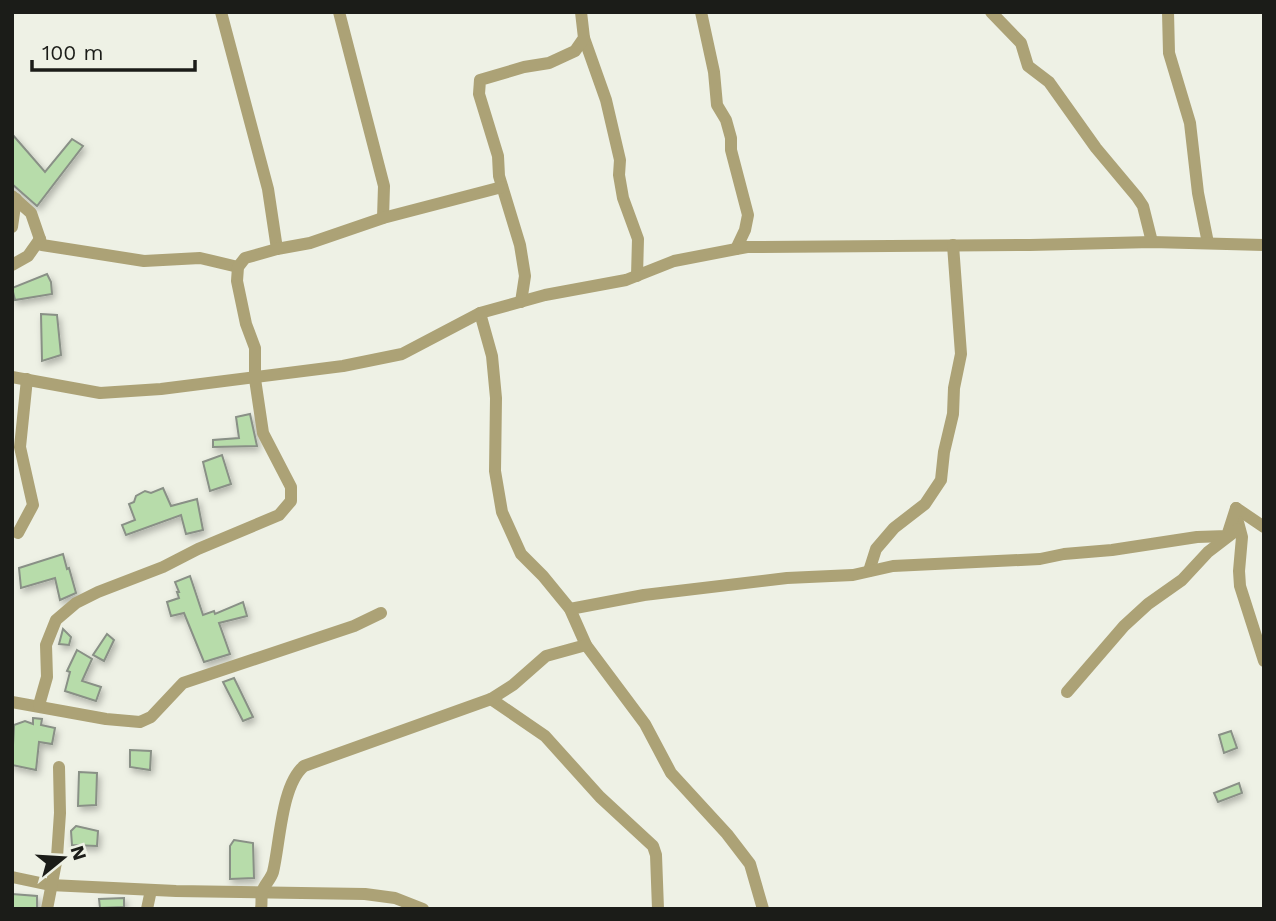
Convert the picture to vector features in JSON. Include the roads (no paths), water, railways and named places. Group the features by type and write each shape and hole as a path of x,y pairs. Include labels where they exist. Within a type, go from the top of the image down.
{"street":[{"path":"221,12 268,189 277,248"},
{"path":"339,12 384,187 383,218"},
{"path":"581,12 584,38 606,100 620,160 619,175 623,198 638,239 637,276"},
{"path":"701,12 714,72 717,106 729,129 731,150 748,215 745,230 736,249"},
{"path":"992,12 1020,43 1028,66 1049,82 1096,148 1137,197 1143,206 1152,242"},
{"path":"1168,12 1169,53 1190,123 1198,193 1208,243"},
{"path":"521,302 525,276 520,246 499,176 498,156 479,94 480,80 524,67 550,63 575,51 584,38"},
{"path":"40,705 47,677 46,645 55,620 76,603 98,592 163,567 198,549 279,515 291,501 291,487 264,433 255,379 255,348 246,324 237,281 238,267 245,258 277,248 323,239 383,218 502,187"},
{"path":"14,197 31,213 42,245 144,261 200,258 238,267"},
{"path":"12,227 14,197"},
{"path":"12,265 28,256 40,239"},
{"path":"12,377 100,393 255,379 343,366 402,354 480,313 545,295 626,280 674,261 747,247 1152,242 1264,245"},
{"path":"869,571 876,549 894,528 925,504 941,480 961,354 953,245"},
{"path":"480,313 493,366 496,398 495,471 502,512 521,554 570,608 586,645 645,724 671,773 727,834 750,864 763,909"},
{"path":"18,533 33,505 20,447 26,379"},
{"path":"570,608 644,595 869,571 893,566 1040,559 1197,537 1227,536 1236,508"},
{"path":"1236,508 1261,526"},
{"path":"1236,508 1240,533 1240,586 1264,661"},
{"path":"1066,692 1132,618 1182,580 1208,552 1240,533 1261,526"},
{"path":"12,702 106,719 140,722 150,718 183,683 354,626 381,613"},
{"path":"261,909 262,892 272,874 277,835 297,772 313,762 491,699 513,685 546,656 586,645"},
{"path":"491,699 545,736 600,797 653,846 656,855 658,909"},
{"path":"47,909 57,857 59,767"},
{"path":"12,877 50,885 151,890 359,894 382,903 395,898 423,909"},
{"path":"147,909 151,890"}]}
